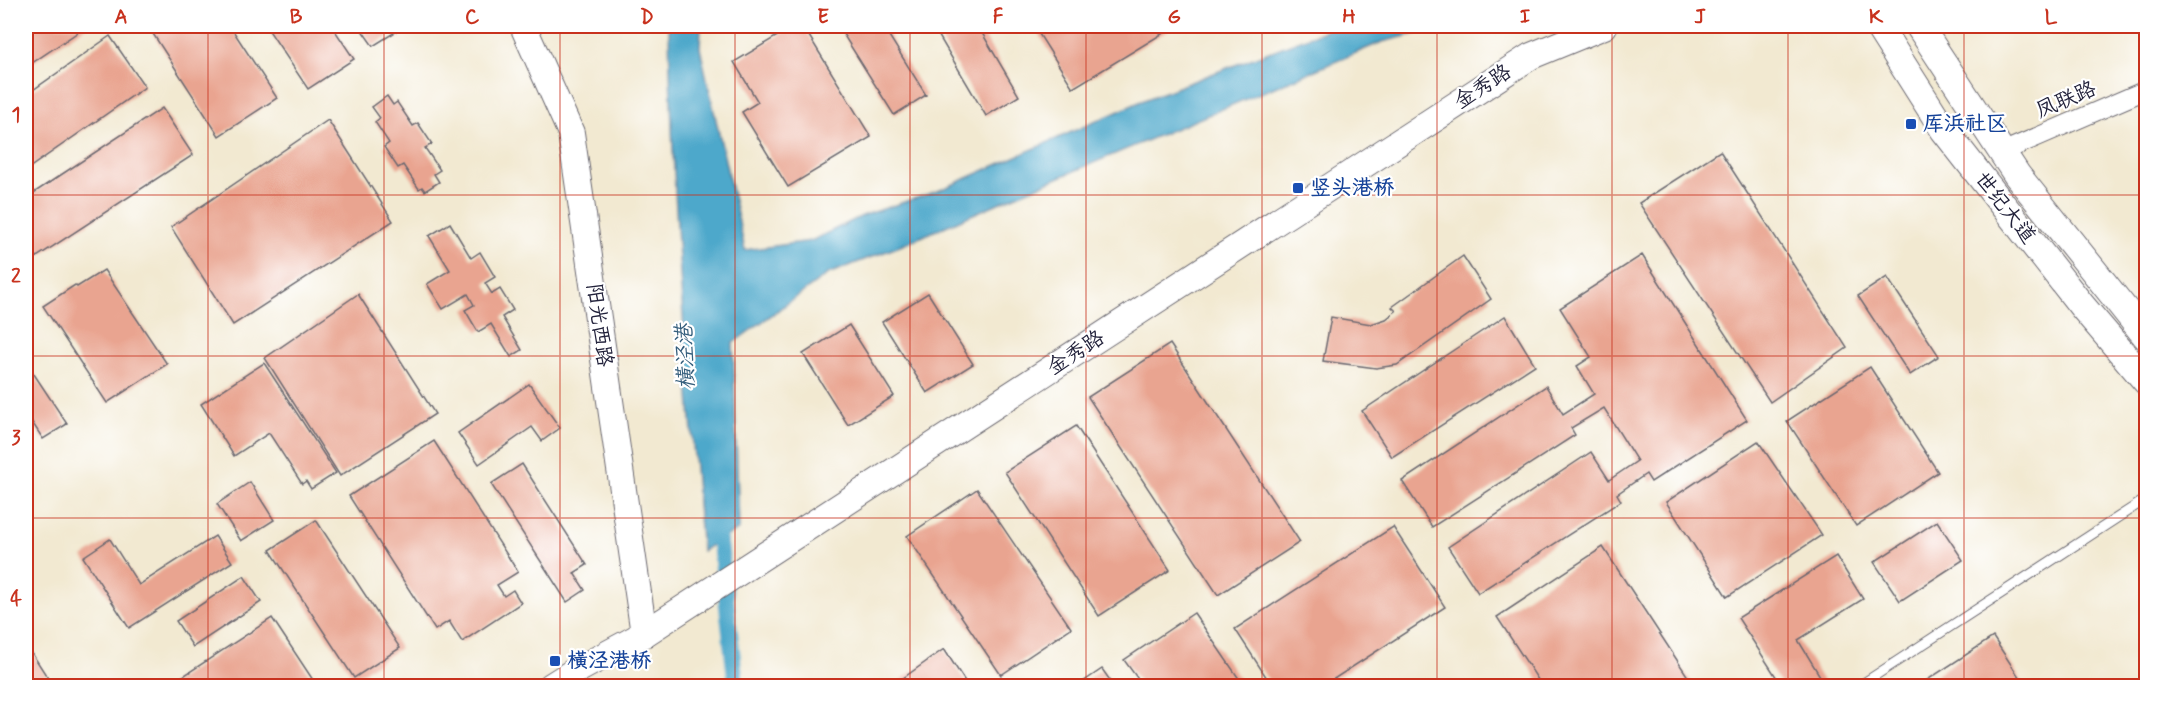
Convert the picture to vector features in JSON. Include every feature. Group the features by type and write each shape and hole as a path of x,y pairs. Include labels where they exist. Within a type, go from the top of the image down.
{"main road":[{"name":"世纪大道","path":"1878,26 1944,130 2082,306 2146,381"},
{"name":"世纪大道","path":"1919,26 2017,174 2146,336"}],"street":[{"name":"阳光西路","path":"523,26 571,133 644,634"},
{"name":"金秀路","path":"551,687 693,603 1531,56 1604,26"},
{"name":"凤联路","path":"2002,152 2146,90"}],"lane":[{"path":"1859,687 2146,499"}],"water":[{"path":"669,26 701,26 700,48 745,250 811,241 862,216 940,190 1144,100 1337,26 1467,26 1455,34 1439,28 1382,42 900,246 828,274 733,343 739,529 702,551 677,223"}],"building":[{"path":"26,26 87,26 26,67"},
{"path":"148,26 230,26 277,98 219,136"},
{"path":"266,26 332,26 354,59 308,89"},
{"path":"359,26 405,26 373,46"},
{"path":"794,26 803,26 871,137 788,187 742,112 758,102 734,62"},
{"path":"838,26 883,26 926,95 894,115"},
{"path":"933,26 978,26 1019,96 986,116"},
{"path":"1034,26 1175,26 1073,88"},
{"path":"110,36 145,87 26,170 26,95"},
{"path":"387,96 393,105 397,102 413,126 418,123 432,144 425,148 440,170 434,174 439,182 425,191 422,187 419,189 403,165 398,168 384,147 389,143 375,122 380,118 372,107"},
{"path":"162,108 193,155 26,264 26,198"},
{"path":"328,120 393,221 233,325 171,227"},
{"path":"1720,151 1847,348 1770,402 1639,203"},
{"path":"450,223 471,258 480,252 495,277 485,283 492,294 500,289 513,310 502,317 522,350 511,357 491,324 478,332 465,310 474,305 468,294 443,309 427,284 450,270 429,236"},
{"path":"1642,255 1747,420 1651,482 1646,474 1617,494 1621,501 1478,593 1448,547 1591,452 1609,480 1637,461 1604,408 1571,428 1575,435 1432,527 1402,481 1546,386 1563,414 1594,394 1577,366 1591,357 1560,308"},
{"path":"1463,256 1491,299 1397,365 1376,368 1323,361 1331,317 1371,324 1386,319 1396,311 1392,307"},
{"path":"104,270 167,364 107,403 43,306 75,285 77,287"},
{"path":"1887,277 1939,356 1910,375 1858,296"},
{"path":"928,293 973,364 927,393 882,322"},
{"path":"358,294 435,414 340,476 265,358"},
{"path":"1505,316 1535,365 1392,457 1362,411"},
{"path":"849,325 894,396 848,425 803,354"},
{"path":"1170,344 1300,542 1218,595 1088,397"},
{"path":"26,362 67,424 43,439 26,413"},
{"path":"264,363 336,473 311,489 306,481 302,484 269,433 234,456 201,404"},
{"path":"1870,367 1938,472 1856,526 1787,421"},
{"path":"529,384 560,428 542,441 532,427 479,464 458,433"},
{"path":"1076,426 1170,570 1099,616 1005,472"},
{"path":"434,441 518,572 497,585 504,596 513,590 521,603 462,642 449,621 435,630 349,496"},
{"path":"1758,441 1822,535 1727,597 1666,502"},
{"path":"522,464 587,565 574,573 585,590 567,602 491,484"},
{"path":"250,482 274,520 241,541 217,504"},
{"path":"977,489 1071,628 1001,675 907,536"},
{"path":"316,520 400,648 354,678 270,550"},
{"path":"1937,521 1963,560 1900,601 1874,562"},
{"path":"1393,527 1445,607 1323,686 1272,686 1235,629"},
{"path":"215,536 232,562 129,628 83,557 110,539 139,585"},
{"path":"1603,547 1694,686 1542,686 1497,617"},
{"path":"1836,556 1863,599 1798,640 1823,681 1815,686 1782,686 1738,618"},
{"path":"244,576 261,602 193,647 176,621"},
{"path":"1194,613 1244,686 1143,686 1124,660"},
{"path":"272,618 317,686 168,686"},
{"path":"1993,637 2025,686 1918,686"},
{"path":"26,644 53,686 26,686"},
{"path":"944,649 968,686 892,686"},
{"path":"1102,669 1114,686 1077,686"}],"waterway":[{"name":"横泾港","path":"717,517 736,686"}],"place":[{"name":"厍浜社区","path":"1911,124"},
{"name":"竖头港桥","path":"1298,188"},
{"name":"横泾港桥","path":"555,661"}]}
